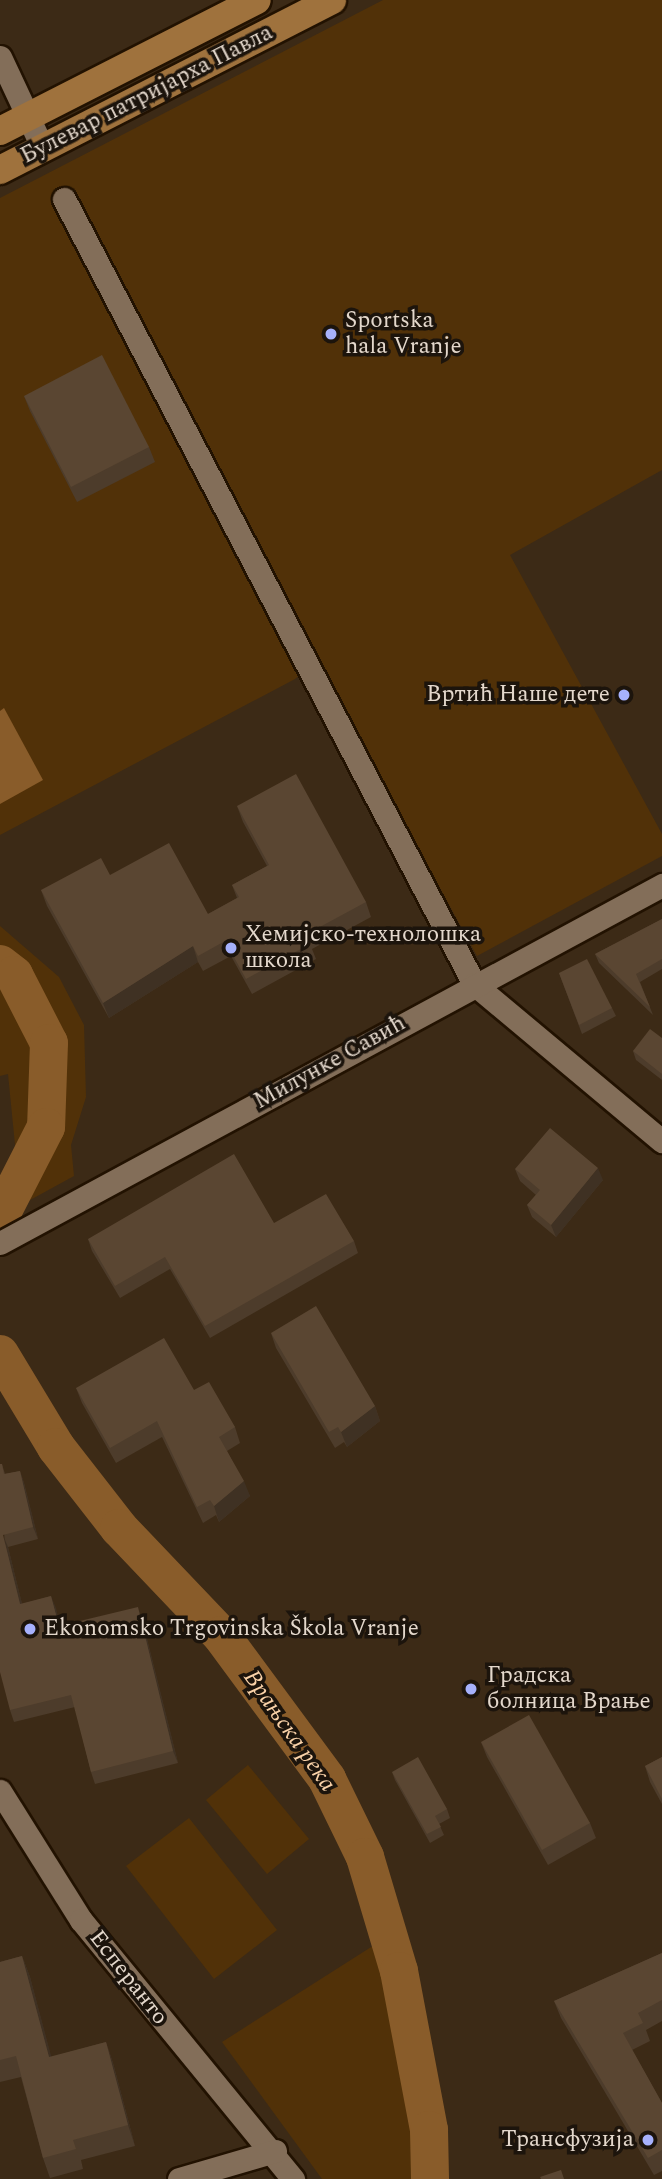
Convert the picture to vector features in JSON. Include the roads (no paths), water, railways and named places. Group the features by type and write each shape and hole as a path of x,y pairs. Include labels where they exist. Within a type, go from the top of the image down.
{"main road":[{"name":"Булевар патријарха Павла","path":"0,131 257,0"},
{"name":"Булевар патријарха Павла","path":"0,170 332,0"}],"street":[{"path":"0,57 43,149"},
{"path":"64,199 474,984 662,1140"},
{"name":"Милунке Савић","path":"0,1243 474,984 662,885"},
{"name":"Есперанто","path":"0,1791 98,1942 275,2151 293,2179"},
{"path":"179,2179 275,2151"}],"waterway":[{"name":"Врањска река","path":"0,964 14,975 49,1043 46,1127 0,1217"},
{"name":"Врањска река","path":"0,1354 56,1447 119,1528 221,1635 327,1779 365,1857 399,1971 429,2130 430,2179"}],"place":[{"name":"Sportska hala Vranje","path":"331,334"},
{"name":"Вртић Наше дете","path":"624,695"},
{"name":"Хемијско-технолошка школа","path":"231,948"},
{"name":"Ekonomsko Trgovinska Škola Vranje","path":"30,1629"},
{"name":"Градска болница Врање","path":"471,1689"},
{"name":"Трансфузија","path":"648,2140"}]}
